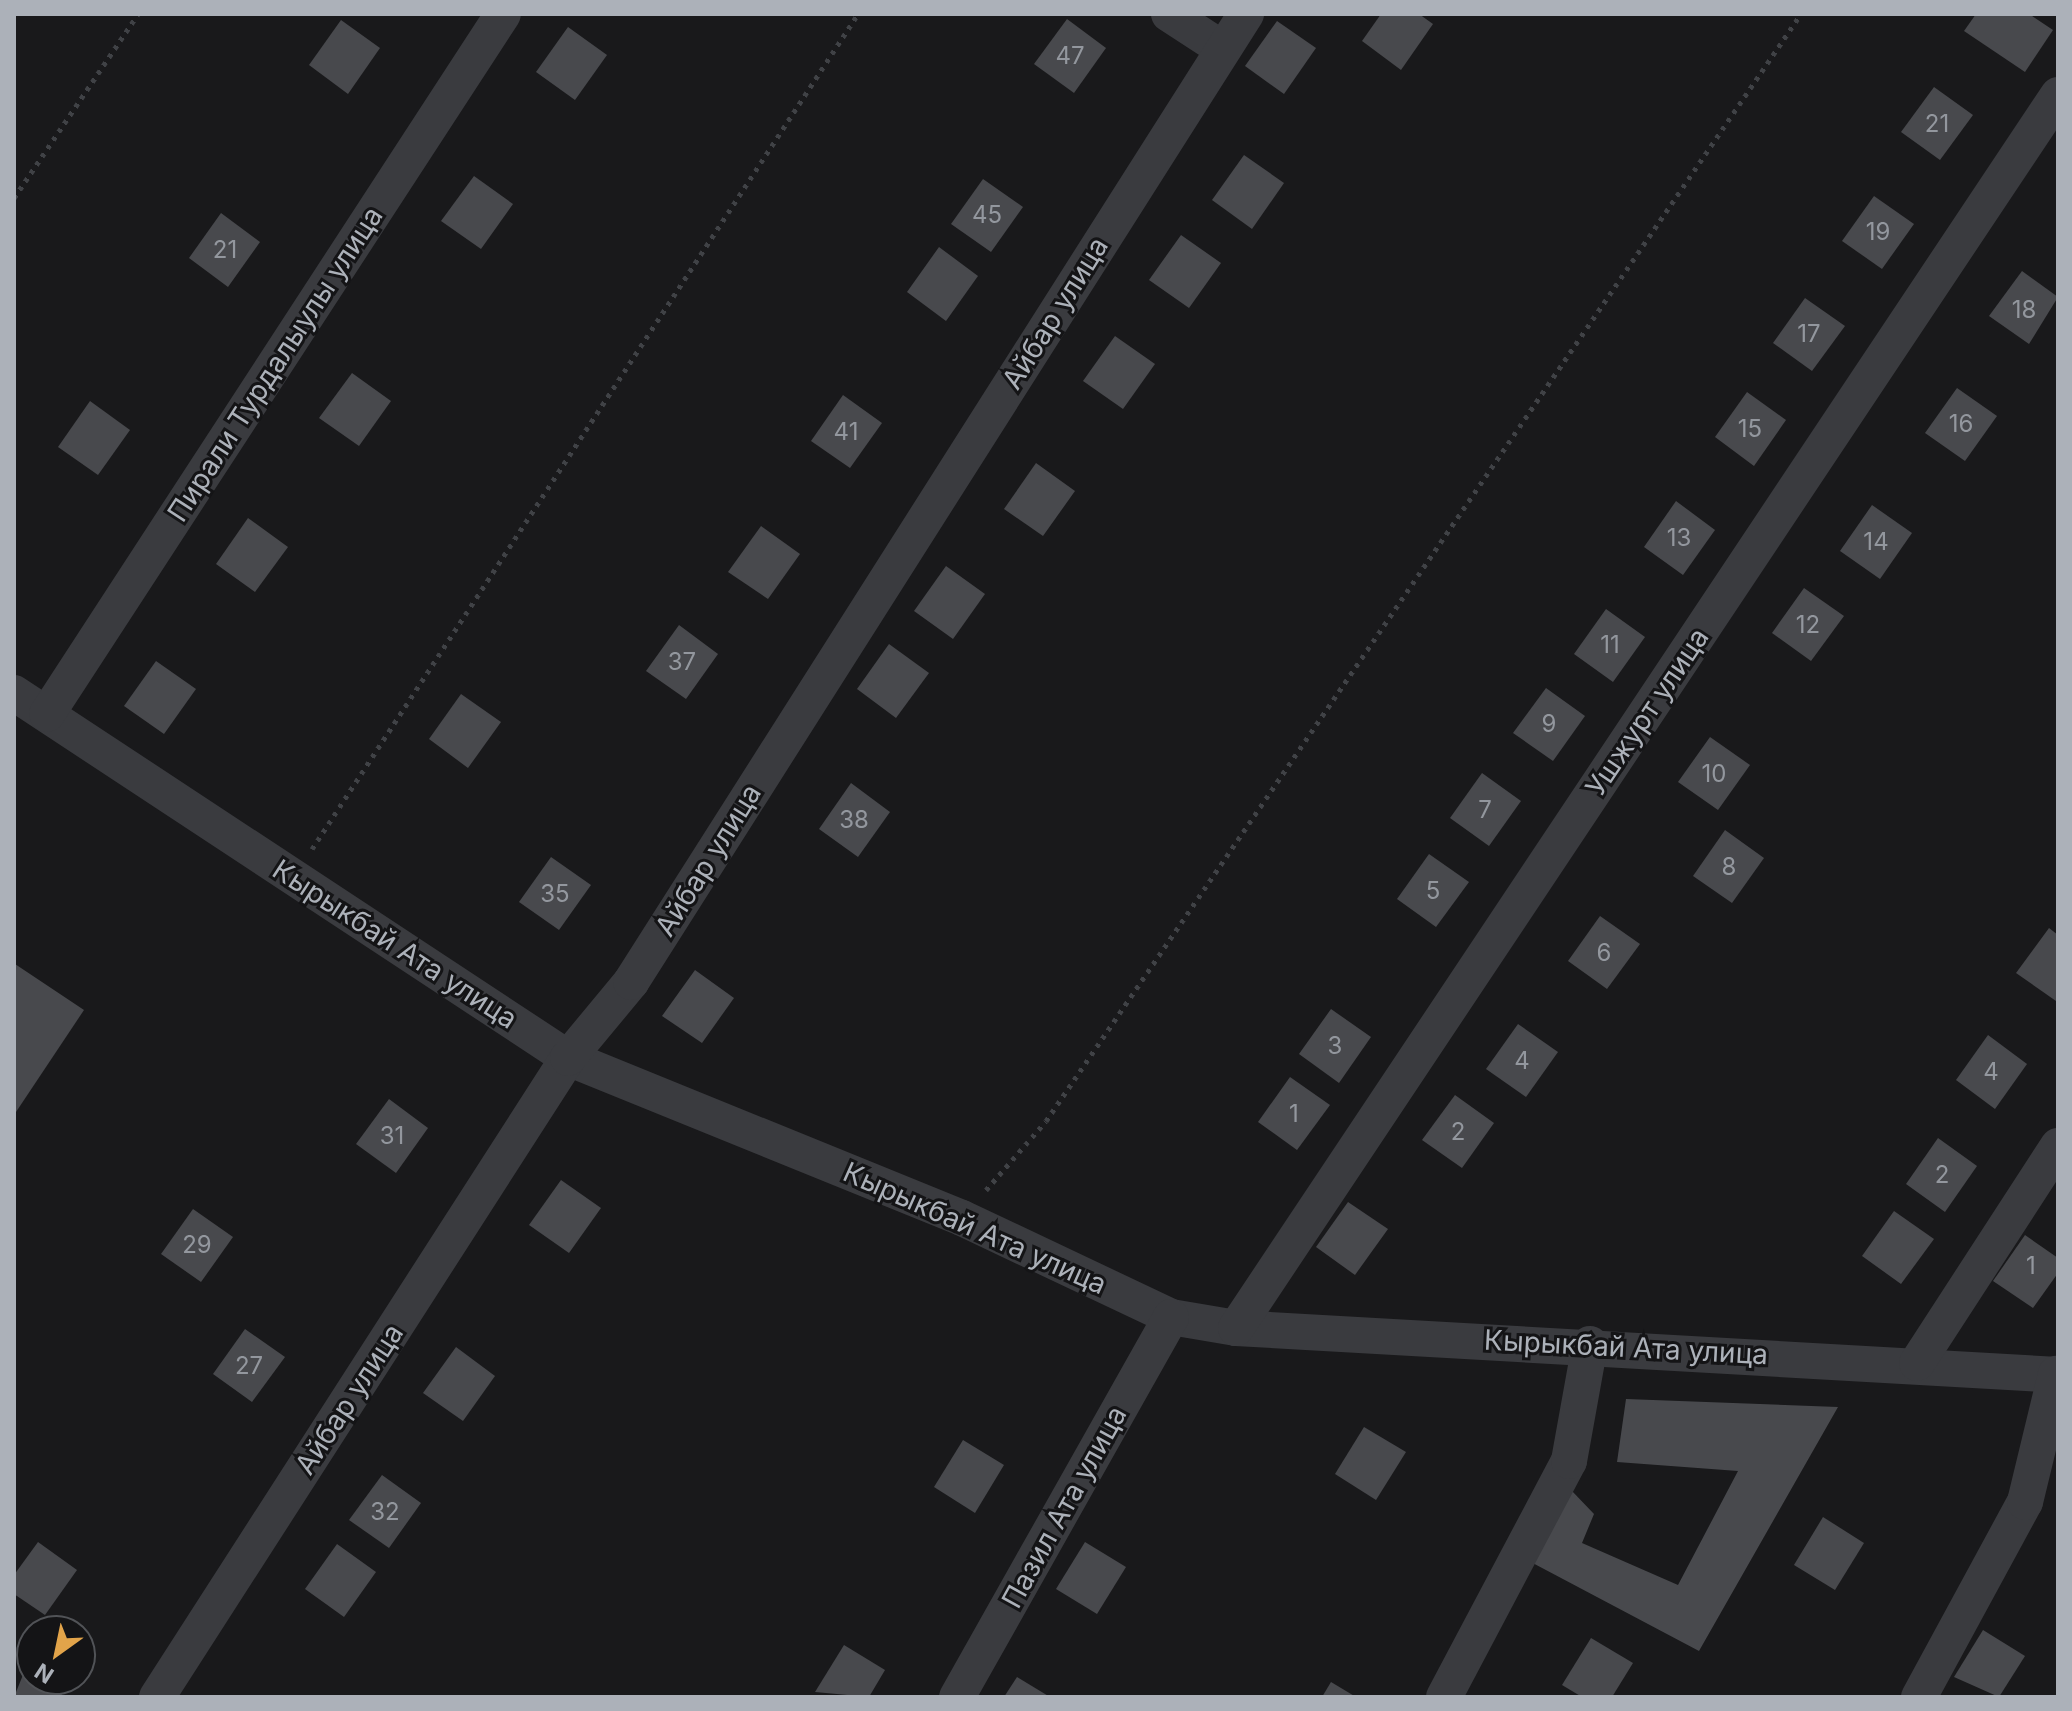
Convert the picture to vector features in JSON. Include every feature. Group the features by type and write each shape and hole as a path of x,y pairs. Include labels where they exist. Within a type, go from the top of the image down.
{"street":[{"name":"Пирали Турдалыулы улица","path":"47,714 503,14"},
{"path":"1169,14 1223,49"},
{"name":"Айбар улица","path":"157,1697 568,1058 631,982 1246,14"},
{"name":"Ушжурт улица","path":"1236,1328 2058,95"},
{"name":"Кырыкбай Ата улица","path":"14,693 568,1058 962,1218 1171,1317 1236,1328 1590,1344 2057,1374"},
{"path":"1917,1363 2058,1146"},
{"name":"Пазил Ата улица","path":"957,1697 1171,1317"},
{"path":"1444,1697 1569,1461 1590,1344"},
{"path":"1919,1697 2025,1502 2057,1374"}],"path":[{"path":"14,198 138,14"},
{"path":"293,877 858,14"},
{"path":"962,1218 1046,1121 1801,14"}],"building":[{"path":"1381,14 1419,14 1433,24 1401,70 1362,41"},
{"path":"1976,14 2029,14 2053,30 2025,72 1964,31"},
{"path":"1067,19 1106,48 1074,93 1034,64"},
{"path":"341,20 380,48 348,94 309,65"},
{"path":"1277,21 1316,48 1284,94 1245,66"},
{"path":"568,27 607,55 575,100 536,72"},
{"path":"1934,87 1973,115 1940,160 1901,132"},
{"path":"1244,155 1284,183 1252,229 1212,200"},
{"path":"474,176 513,204 481,249 441,221"},
{"path":"983,179 1023,207 991,252 951,224"},
{"path":"1874,196 1914,224 1882,269 1842,241"},
{"path":"221,213 260,242 228,287 189,258"},
{"path":"1181,235 1221,263 1189,308 1149,280"},
{"path":"939,247 978,276 946,321 907,292"},
{"path":"2022,271 2058,297 2029,344 1989,316"},
{"path":"1805,298 1845,326 1812,371 1773,343"},
{"path":"1115,336 1155,364 1123,409 1083,381"},
{"path":"352,373 391,401 359,446 319,418"},
{"path":"1957,388 1997,416 1965,461 1925,433"},
{"path":"1747,392 1786,420 1754,466 1715,437"},
{"path":"843,395 882,423 850,468 811,441"},
{"path":"90,401 130,430 98,475 58,447"},
{"path":"1036,463 1075,491 1043,536 1004,509"},
{"path":"1676,501 1715,530 1683,575 1644,547"},
{"path":"1872,505 1912,533 1880,579 1840,551"},
{"path":"248,518 288,547 255,592 216,564"},
{"path":"761,526 800,554 768,599 728,572"},
{"path":"946,566 985,594 953,639 914,611"},
{"path":"1804,588 1844,616 1811,661 1772,633"},
{"path":"1606,609 1645,637 1613,682 1574,654"},
{"path":"679,625 718,654 686,699 646,671"},
{"path":"889,644 929,673 896,718 857,689"},
{"path":"156,661 196,689 164,734 124,706"},
{"path":"1546,688 1585,716 1553,761 1513,733"},
{"path":"461,694 501,722 468,768 429,739"},
{"path":"1710,737 1750,765 1718,810 1678,782"},
{"path":"1482,773 1521,801 1489,846 1450,818"},
{"path":"851,783 890,812 858,857 819,829"},
{"path":"1725,830 1764,858 1732,903 1693,876"},
{"path":"1429,854 1469,882 1436,927 1397,899"},
{"path":"551,857 591,885 559,930 519,902"},
{"path":"1600,916 1640,944 1607,989 1568,961"},
{"path":"2049,928 2058,935 2056,1001 2016,973"},
{"path":"14,966 84,1010 14,1115"},
{"path":"695,970 734,998 702,1043 662,1016"},
{"path":"1331,1009 1371,1037 1339,1083 1299,1054"},
{"path":"1518,1024 1558,1052 1526,1097 1486,1069"},
{"path":"1988,1035 2027,1064 1995,1109 1956,1080"},
{"path":"1290,1077 1330,1105 1297,1150 1258,1122"},
{"path":"1455,1095 1494,1123 1462,1168 1422,1140"},
{"path":"389,1099 428,1128 396,1173 356,1144"},
{"path":"1938,1138 1977,1166 1945,1212 1906,1184"},
{"path":"561,1180 601,1208 569,1253 529,1225"},
{"path":"1348,1202 1388,1229 1355,1275 1316,1247"},
{"path":"193,1209 233,1237 201,1282 161,1254"},
{"path":"1894,1211 1934,1239 1901,1284 1862,1256"},
{"path":"2025,1235 2058,1258 2058,1273 2033,1308 1993,1281"},
{"path":"245,1329 285,1357 252,1402 213,1374"},
{"path":"456,1347 495,1376 463,1421 423,1393"},
{"path":"1626,1399 1838,1407 1699,1651 1527,1560 1572,1491 1594,1514 1582,1543 1678,1585 1738,1471 1617,1462"},
{"path":"1364,1427 1406,1452 1376,1500 1335,1474"},
{"path":"963,1440 1004,1465 975,1513 934,1487"},
{"path":"382,1475 421,1503 389,1548 349,1520"},
{"path":"1823,1517 1864,1543 1835,1590 1794,1565"},
{"path":"38,1542 77,1570 45,1615 14,1594 14,1575"},
{"path":"1085,1542 1126,1567 1097,1614 1056,1589"},
{"path":"337,1544 376,1572 344,1617 305,1589"},
{"path":"1983,1630 2025,1656 1999,1697 1954,1677"},
{"path":"1591,1638 1633,1663 1612,1697 1582,1697 1562,1685"},
{"path":"844,1645 885,1670 869,1697 815,1692"},
{"path":"1017,1677 1050,1697 1004,1697"},
{"path":"1331,1682 1356,1697 1322,1697"},
{"path":"16,1692 16,1695 64,1697 14,1697"}]}
